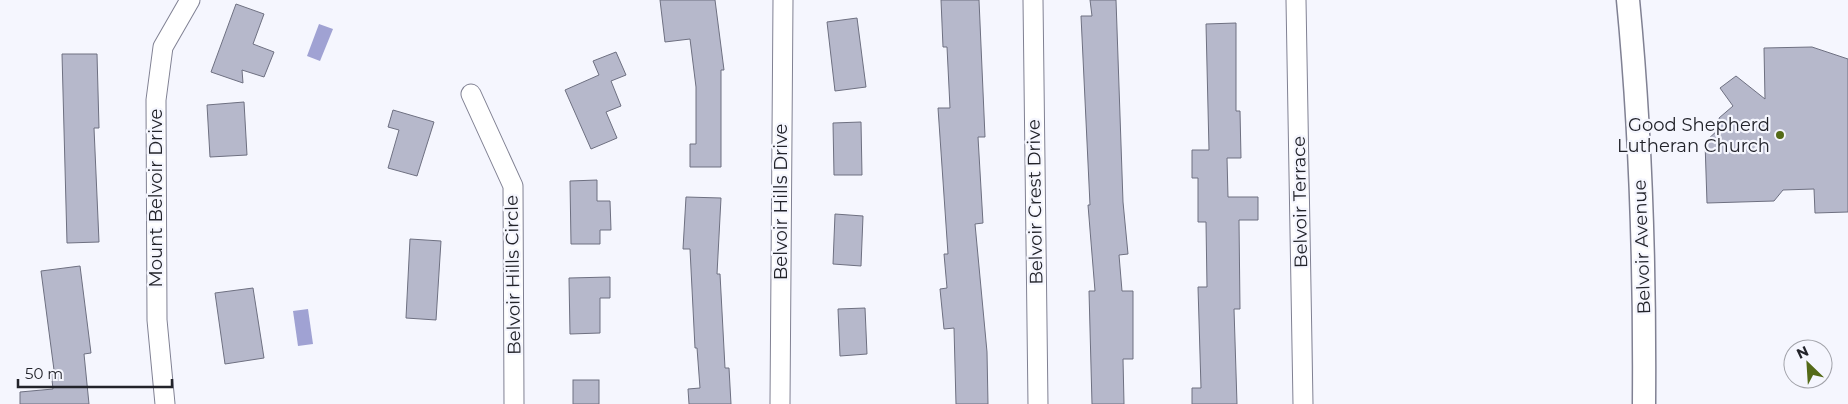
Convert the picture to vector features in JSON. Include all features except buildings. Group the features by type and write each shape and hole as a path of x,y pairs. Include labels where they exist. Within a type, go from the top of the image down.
{"street":[{"name":"Mount Belvoir Drive","path":"165,404 157,320 156,100 163,46 190,0"},
{"name":"Belvoir Hills Drive","path":"780,404 783,0"},
{"name":"Belvoir Crest Drive","path":"1033,0 1038,404"},
{"name":"Belvoir Terrace","path":"1296,0 1303,404"},
{"name":"Belvoir Avenue","path":"1628,0 1634,72 1645,274 1644,404"},
{"name":"Belvoir Hills Circle","path":"471,94 512,186 514,404"}],"water":[{"path":"319,24 333,29 320,61 307,56"},
{"path":"308,309 313,344 298,346 293,311"}],"place":[{"name":"Good Shepherd Lutheran Church","path":"1780,135"}]}
